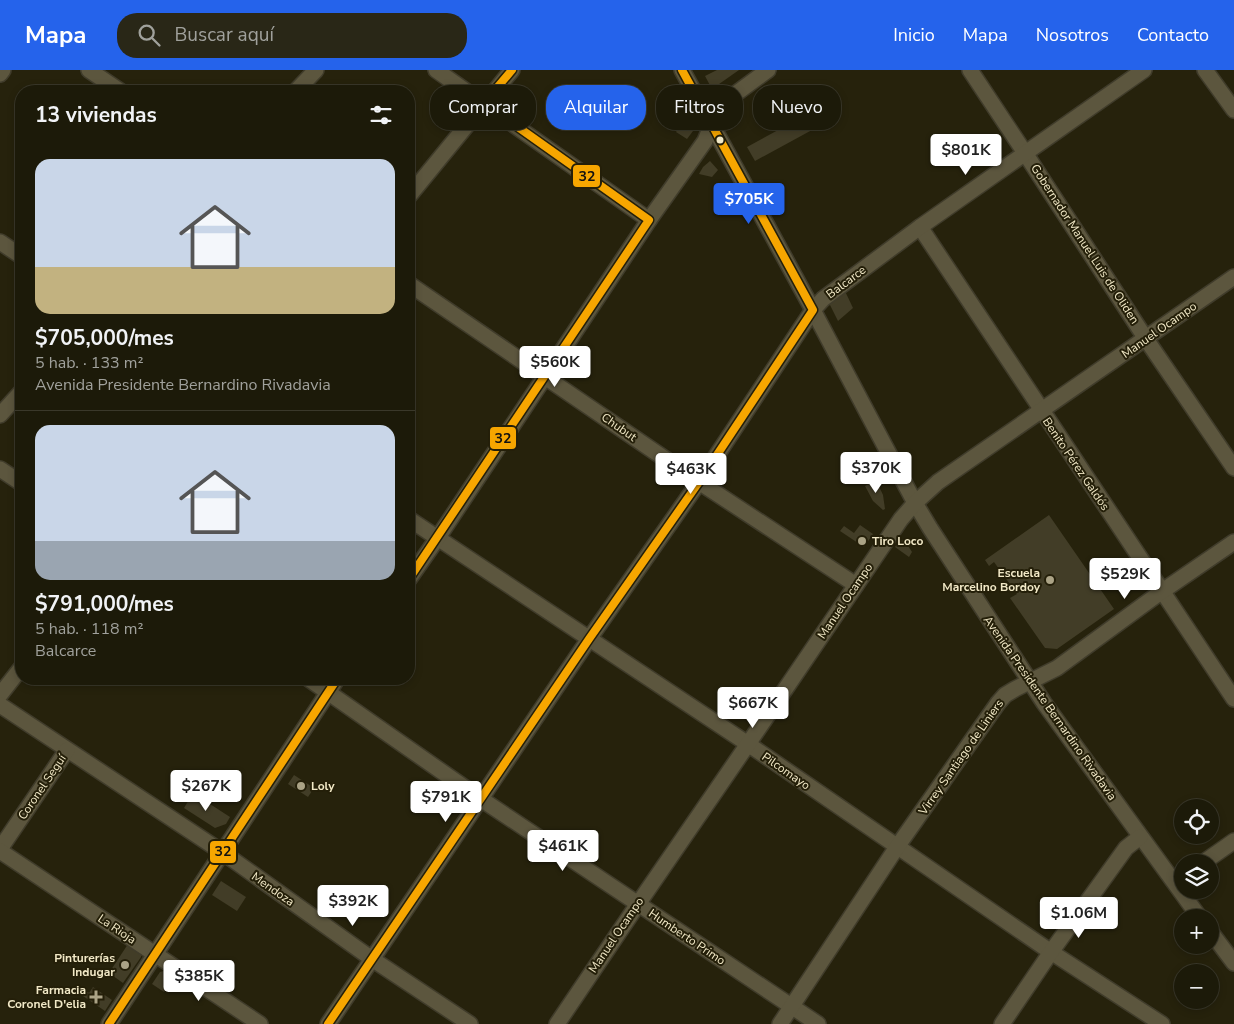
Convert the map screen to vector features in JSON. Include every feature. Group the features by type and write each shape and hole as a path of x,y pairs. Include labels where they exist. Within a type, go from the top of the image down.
{"street":[{"path":"0,74 4,70"},
{"path":"90,70 111,85"},
{"path":"302,85 316,70"},
{"path":"436,70 458,85"},
{"path":"499,85 512,70"},
{"name":"Avenida Presidente Bernardino Rivadavia","path":"682,70 690,85"},
{"path":"743,88 768,70"},
{"name":"Gobernador Manuel Luis de Oliden","path":"970,70 1146,339 1234,468"},
{"name":"Balcarce","path":"328,1024 589,640 699,482 813,310 823,299 920,227 1144,70"},
{"path":"1206,70 1234,110"},
{"path":"415,189 462,130"},
{"path":"522,130 649,220"},
{"path":"415,570 649,220 705,141 709,130"},
{"name":"Avenida Presidente Bernardino Rivadavia","path":"714,130 813,310 915,503 1029,682 1140,837 1174,874"},
{"name":"Benito Pérez Galdós","path":"920,227 1234,700"},
{"path":"0,242 15,252"},
{"name":"Manuel Ocampo","path":"557,1024 901,519 915,503 938,482 1234,278"},
{"name":"Chubut","path":"415,288 699,482 856,585"},
{"path":"0,416 15,399"},
{"path":"0,469 15,479"},
{"name":"Pilcomayo","path":"415,523 748,744 1051,952 1162,1024"},
{"name":"Virrey Santiago de Liniers","path":"780,1024 897,847 1005,695 1056,668 1234,542"},
{"path":"0,694 15,675"},
{"name":"Humberto Primo","path":"318,685 481,798 818,1024"},
{"path":"109,1024 333,685"},
{"name":"Mendoza","path":"0,705 222,852 372,959 470,1024"},
{"name":"Coronel Seguí","path":"0,850 67,750"},
{"path":"1002,1024 1126,848 1140,837"},
{"path":"1215,854 1234,841"},
{"name":"La Rioja","path":"0,850 260,1024"},
{"path":"1219,943 1234,964"}],"building":[{"path":"717,70 739,70 718,85 710,85 705,76"},
{"path":"677,130 693,130 687,139 676,132"},
{"path":"778,130 812,130 755,161 747,147"},
{"path":"710,161 718,170 712,177 699,174 703,167"},
{"path":"844,289 853,308 838,321 828,301"},
{"path":"876,480 883,495 885,509 883,510 873,501 865,486"},
{"name":"Escuela Marcelino Bordoy","path":"1049,515 1114,609 1057,649 1045,648 1010,598 1017,594 994,562 989,566 985,560"},
{"path":"860,525 873,534 864,547 840,531 844,526 854,533"},
{"path":"900,540 905,541 912,552 909,557 895,547"},
{"name":"Loly","path":"294,775 314,788 308,797 288,784"},
{"path":"193,793 230,817 226,824 215,828 184,808"},
{"path":"221,881 246,897 237,911 212,895"},
{"name":"Pinturerías Indugar","path":"128,944 141,953 141,957 123,983 109,973"},
{"path":"167,970 175,976 164,992 152,984 160,972"},
{"name":"Farmacia Coronel D'elia","path":"93,987 112,1000 105,1011 80,994 84,989 89,993"}],"transit line":[{"name":"32","path":"415,570 649,220 484,103 512,70"},
{"name":"32","path":"328,1024 589,639 699,482 813,310 682,70"},
{"name":"32","path":"109,1024 333,685"}],"place":[{"name":"Tiro Loco","path":"862,541"},
{"name":"Escuela Marcelino Bordoy","path":"1050,580"},
{"name":"Loly","path":"301,786"},
{"name":"Pinturerías Indugar","path":"125,965"},
{"name":"Farmacia Coronel D'elia","path":"96,997"}]}
